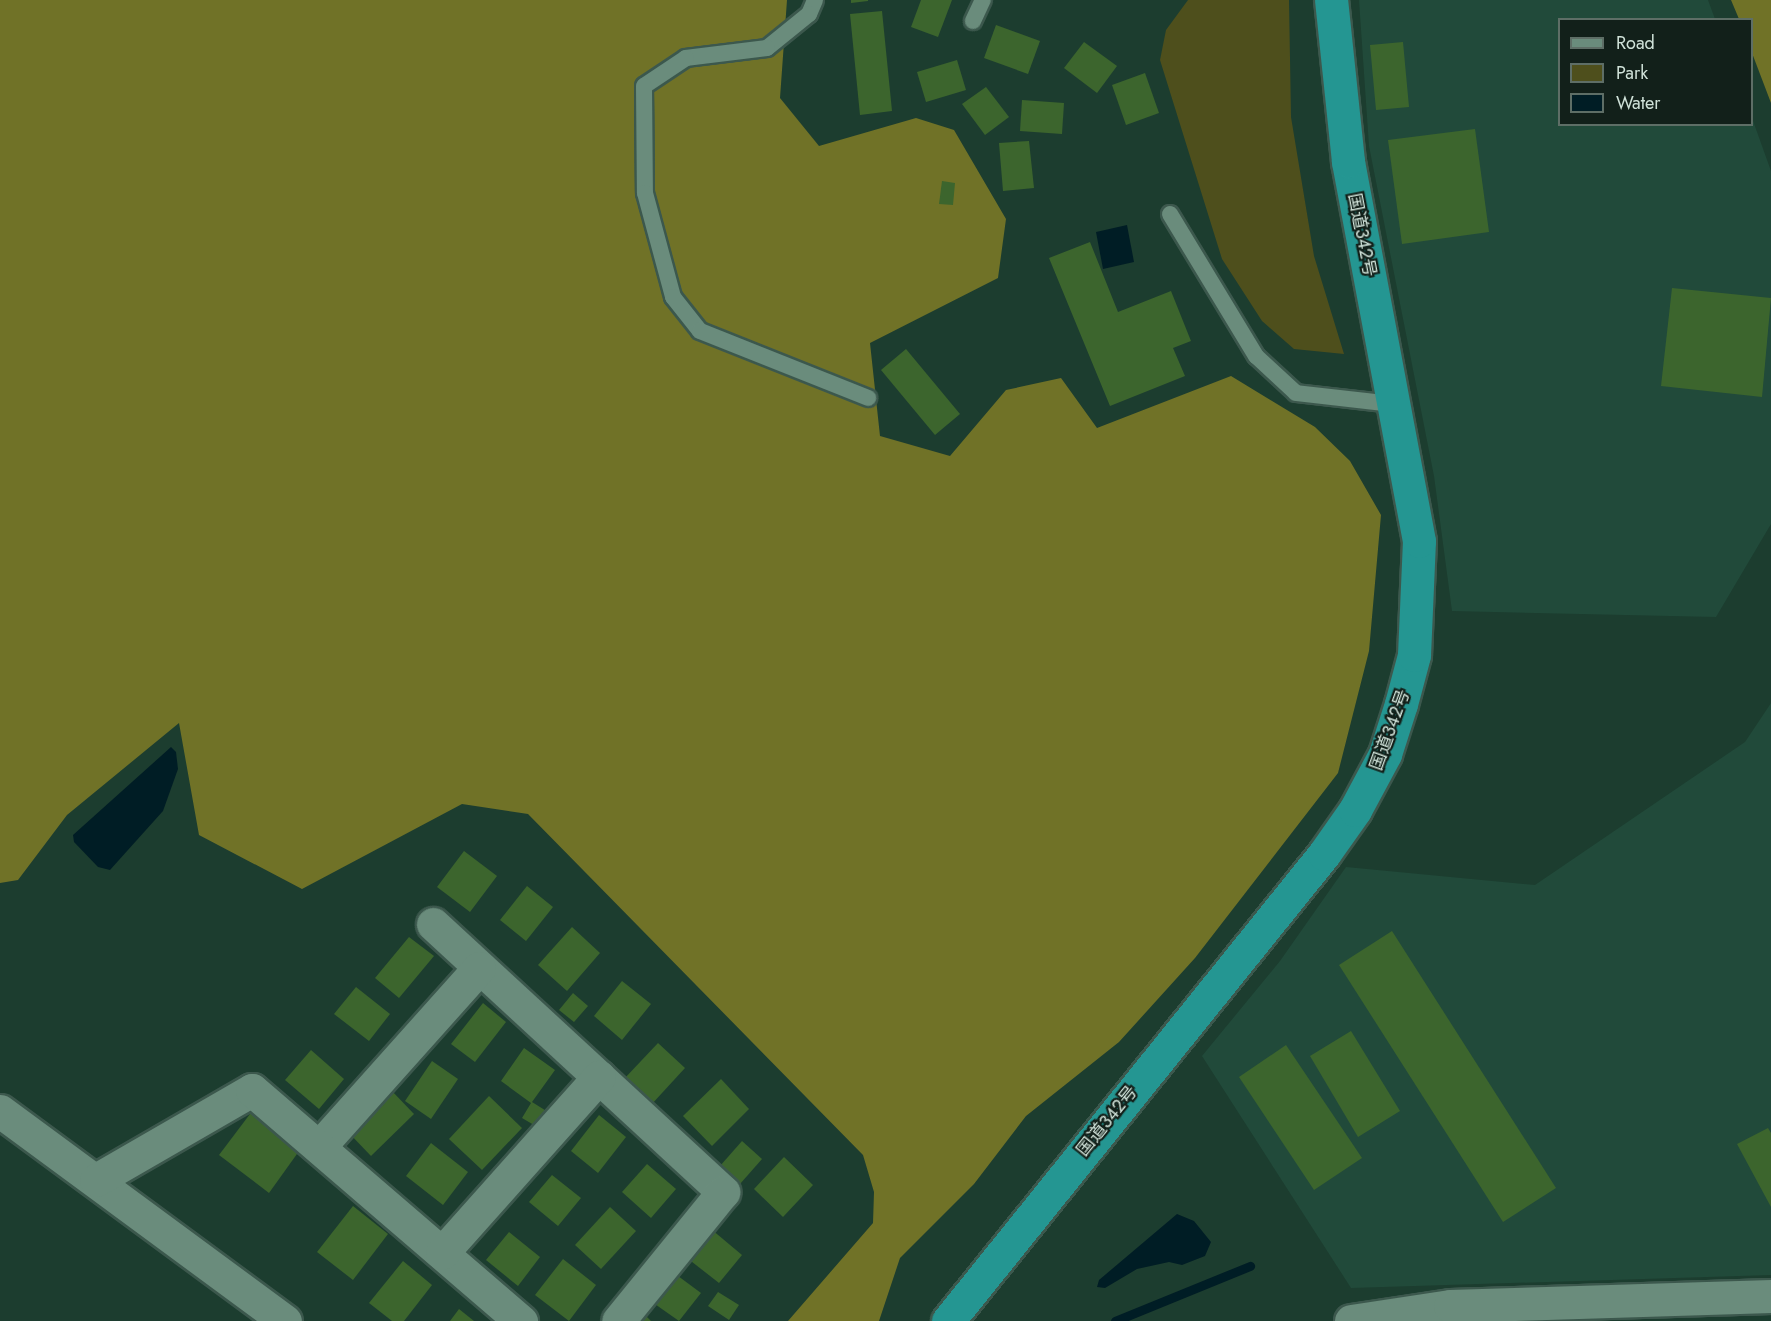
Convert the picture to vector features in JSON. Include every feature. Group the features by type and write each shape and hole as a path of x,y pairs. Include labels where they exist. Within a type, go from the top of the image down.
{"highway":[{"name":"国道342号","path":"948,1321 1324,854 1355,810 1385,754 1414,655 1419,602 1419,541 1348,161 1331,0"}],"street":[{"path":"433,924 723,1192 618,1321"},
{"path":"319,1147 479,968"},
{"path":"442,1253 599,1077"},
{"path":"96,1180 252,1090 521,1321"},
{"path":"0,1111 285,1321"},
{"path":"1351,1321 1450,1306 1771,1296"}],"lane":[{"path":"815,0 809,14 767,48 686,58 644,86 645,193 673,297 700,331 867,398"},
{"path":"973,21 983,0"},
{"path":"1170,214 1256,356 1296,393 1394,404"}],"shaded area":[{"path":"0,0 787,0 780,98 819,146 916,118 954,130 1006,219 998,278 870,343 880,436 950,456 1006,390 1061,378 1097,428 1231,376 1315,427 1350,461 1381,515 1369,651 1338,773 1195,958 1119,1042 1026,1116 974,1184 900,1258 879,1321 788,1321 873,1223 874,1192 863,1155 528,814 462,804 302,889 199,835 179,723 67,815 18,880 0,883"},
{"path":"1359,0 1708,0 1715,18 1558,18 1558,126 1753,126 1753,121 1771,171 1771,524 1716,617 1452,611 1434,476 1369,146"},
{"path":"1731,0 1771,0 1771,103 1753,56 1753,18 1739,18"},
{"path":"1771,703 1771,1275 1351,1288 1202,1056 1280,961 1346,867 1535,885 1745,742"}],"green space":[{"path":"1188,0 1289,0 1291,117 1314,256 1344,354 1294,349 1262,321 1222,259 1160,60 1166,30"}],"water":[{"path":"1127,225 1134,262 1103,269 1096,232"},
{"path":"171,747 176,752 178,769 163,811 110,870 98,867 74,842 73,835"},
{"path":"1177,1214 1194,1221 1211,1242 1205,1256 1182,1265 1169,1262 1137,1269 1105,1288 1097,1287 1099,1280"}],"building":[{"path":"851,0 868,0 868,1 851,3"},
{"path":"921,0 952,0 938,37 911,27"},
{"path":"882,11 892,111 860,115 850,14"},
{"path":"996,25 1040,41 1028,74 984,58"},
{"path":"1084,42 1117,66 1097,93 1064,68"},
{"path":"1403,42 1409,107 1376,110 1370,45"},
{"path":"957,60 966,90 926,102 917,72"},
{"path":"1145,73 1159,113 1126,125 1112,85"},
{"path":"986,87 1009,117 985,135 962,104"},
{"path":"1022,100 1064,103 1062,134 1020,131"},
{"path":"1475,129 1489,232 1402,244 1388,140"},
{"path":"1029,141 1034,188 1003,191 999,143"},
{"path":"942,181 955,183 953,205 939,204"},
{"path":"1090,242 1118,312 1171,291 1191,341 1173,348 1185,376 1110,406 1049,258"},
{"path":"1672,288 1771,298 1762,397 1661,386"},
{"path":"906,349 960,414 935,435 881,370"},
{"path":"464,851 497,876 470,912 437,887"},
{"path":"527,886 553,907 526,941 500,920"},
{"path":"572,927 600,953 567,991 538,965"},
{"path":"1392,931 1556,1188 1503,1222 1339,965"},
{"path":"409,937 434,956 399,998 375,978"},
{"path":"622,981 651,1004 622,1040 594,1016"},
{"path":"356,987 390,1014 369,1041 334,1014"},
{"path":"573,993 588,1006 574,1022 559,1010"},
{"path":"483,1003 506,1022 475,1062 451,1044"},
{"path":"1351,1031 1400,1111 1358,1137 1310,1056"},
{"path":"658,1043 685,1068 651,1105 624,1079"},
{"path":"1286,1045 1362,1158 1314,1190 1239,1077"},
{"path":"524,1048 555,1070 532,1102 548,1112 539,1128 522,1118 531,1103 501,1081"},
{"path":"311,1050 344,1079 319,1109 285,1080"},
{"path":"432,1061 458,1079 431,1119 405,1101"},
{"path":"721,1079 749,1109 712,1146 683,1116"},
{"path":"391,1090 414,1114 371,1156 348,1132"},
{"path":"489,1096 522,1128 482,1170 449,1139"},
{"path":"253,1110 302,1147 269,1193 219,1155"},
{"path":"599,1115 626,1137 598,1173 571,1151"},
{"path":"1768,1128 1771,1133 1771,1207 1737,1144"},
{"path":"742,1141 762,1159 740,1184 720,1166"},
{"path":"431,1143 468,1172 443,1205 406,1176"},
{"path":"784,1157 813,1185 783,1217 754,1189"},
{"path":"647,1164 676,1189 651,1218 622,1192"},
{"path":"552,1175 581,1198 558,1226 529,1202"},
{"path":"353,1206 388,1234 353,1280 317,1252"},
{"path":"610,1207 636,1231 601,1269 575,1245"},
{"path":"711,1229 742,1255 719,1283 687,1258"},
{"path":"509,1232 540,1257 518,1286 486,1260"},
{"path":"563,1259 596,1285 569,1321 535,1295"},
{"path":"403,1261 432,1285 404,1321 392,1321 369,1303"},
{"path":"674,1273 701,1293 679,1321 652,1302"},
{"path":"718,1292 739,1305 729,1320 708,1306"},
{"path":"459,1309 474,1321 450,1321"},
{"path":"644,1314 651,1321 638,1321"}],"waterway":[{"path":"1115,1321 1250,1266"}]}
